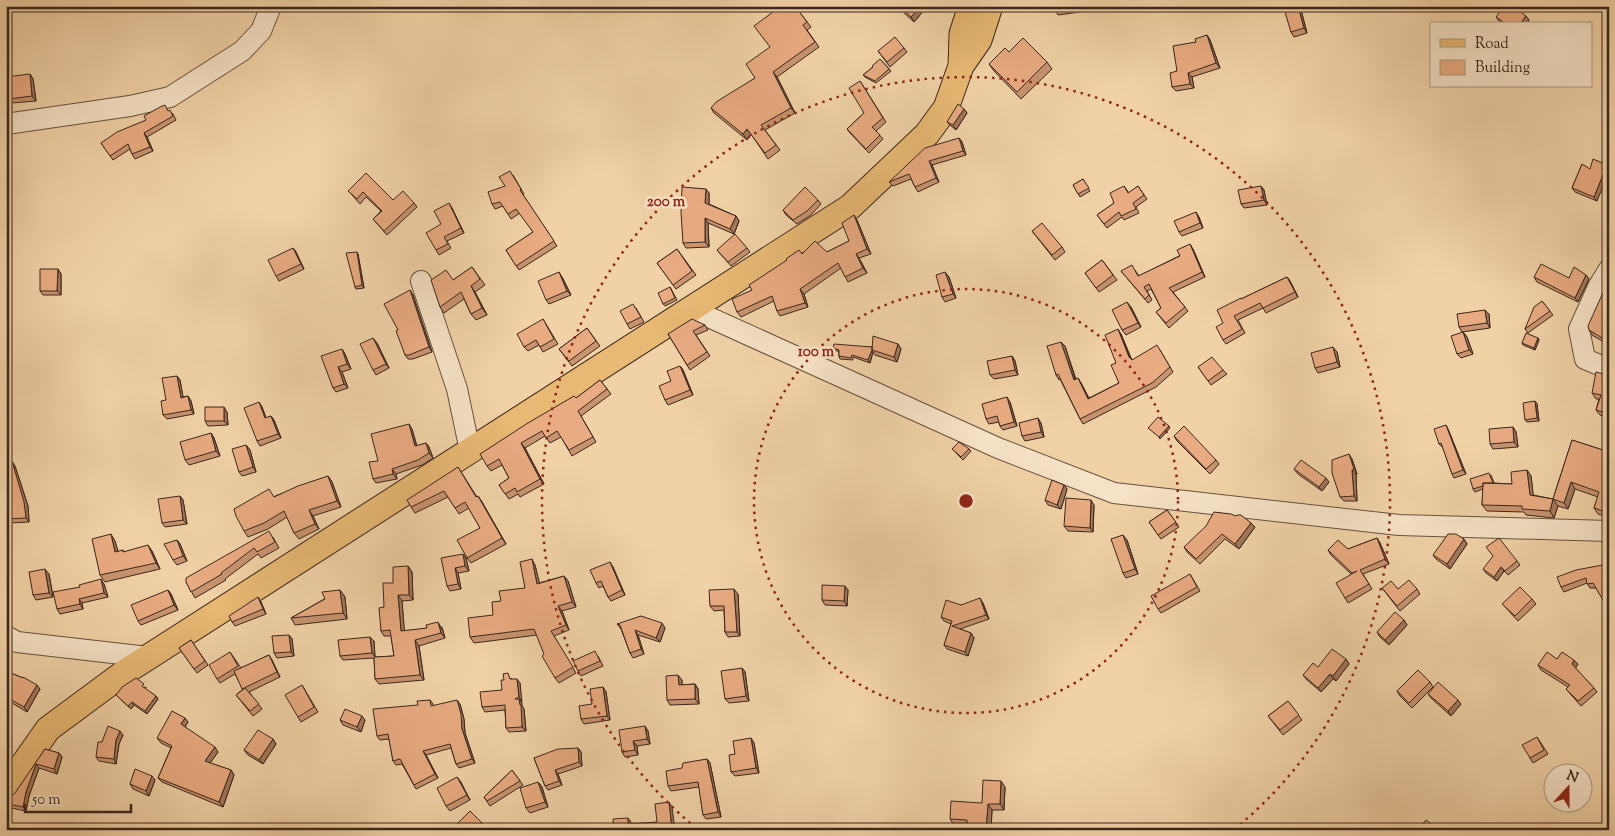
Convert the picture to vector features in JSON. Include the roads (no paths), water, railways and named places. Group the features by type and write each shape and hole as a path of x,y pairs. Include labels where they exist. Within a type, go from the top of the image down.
{"main road":[{"path":"6,789 48,729 126,672 850,206 927,134 946,108 960,66 962,34 971,6"},
{"path":"960,66 979,40 990,6"}],"street":[{"path":"6,124 130,106 170,97 242,51 261,31 271,6"},
{"path":"1609,269 1598,287 1579,329 1585,359 1609,369"},
{"path":"422,281 458,389 470,450"},
{"path":"691,308 998,448 1114,493 1399,525 1609,531"},
{"path":"6,636 17,642 148,657"}]}
